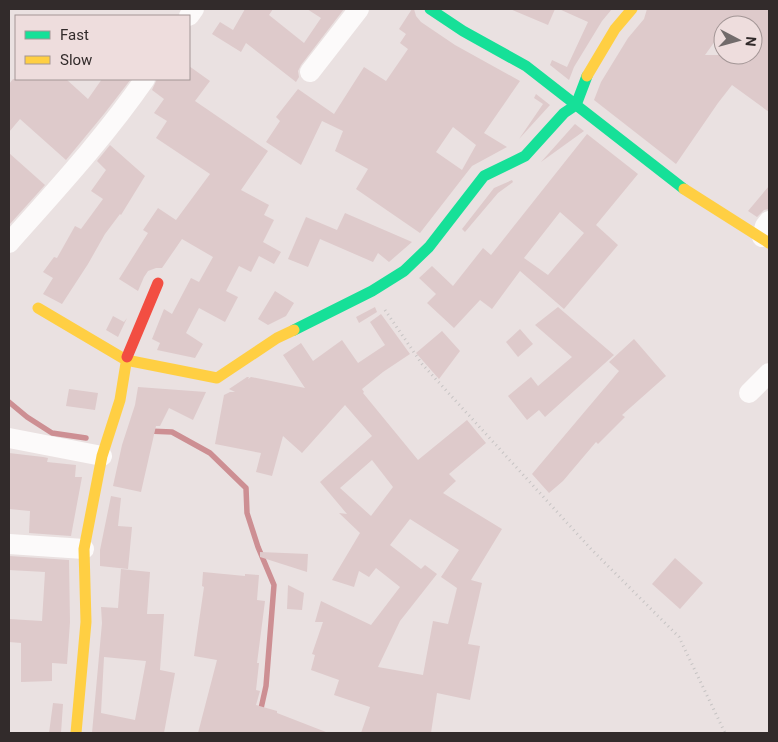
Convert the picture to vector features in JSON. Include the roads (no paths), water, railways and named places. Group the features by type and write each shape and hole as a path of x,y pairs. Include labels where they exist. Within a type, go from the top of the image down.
{"street":[{"path":"310,72 359,9"},
{"path":"430,9 463,31 526,66 675,183 767,234"},
{"path":"38,308 126,360 217,378 277,338 372,291 404,271 429,247 484,176 525,156 564,114 576,105 588,75 615,29 632,9"},
{"path":"9,243 75,168 145,80"},
{"path":"76,733 86,622 84,549 102,456 120,400 126,360 158,283"},
{"path":"749,392 769,373"},
{"path":"9,438 102,456"},
{"path":"9,544 84,549"}],"waterway":[{"path":"9,402 27,417 52,433 86,438"},
{"path":"148,431 172,432 210,453 246,488 247,513 258,547 274,585 266,686 260,713"}]}
